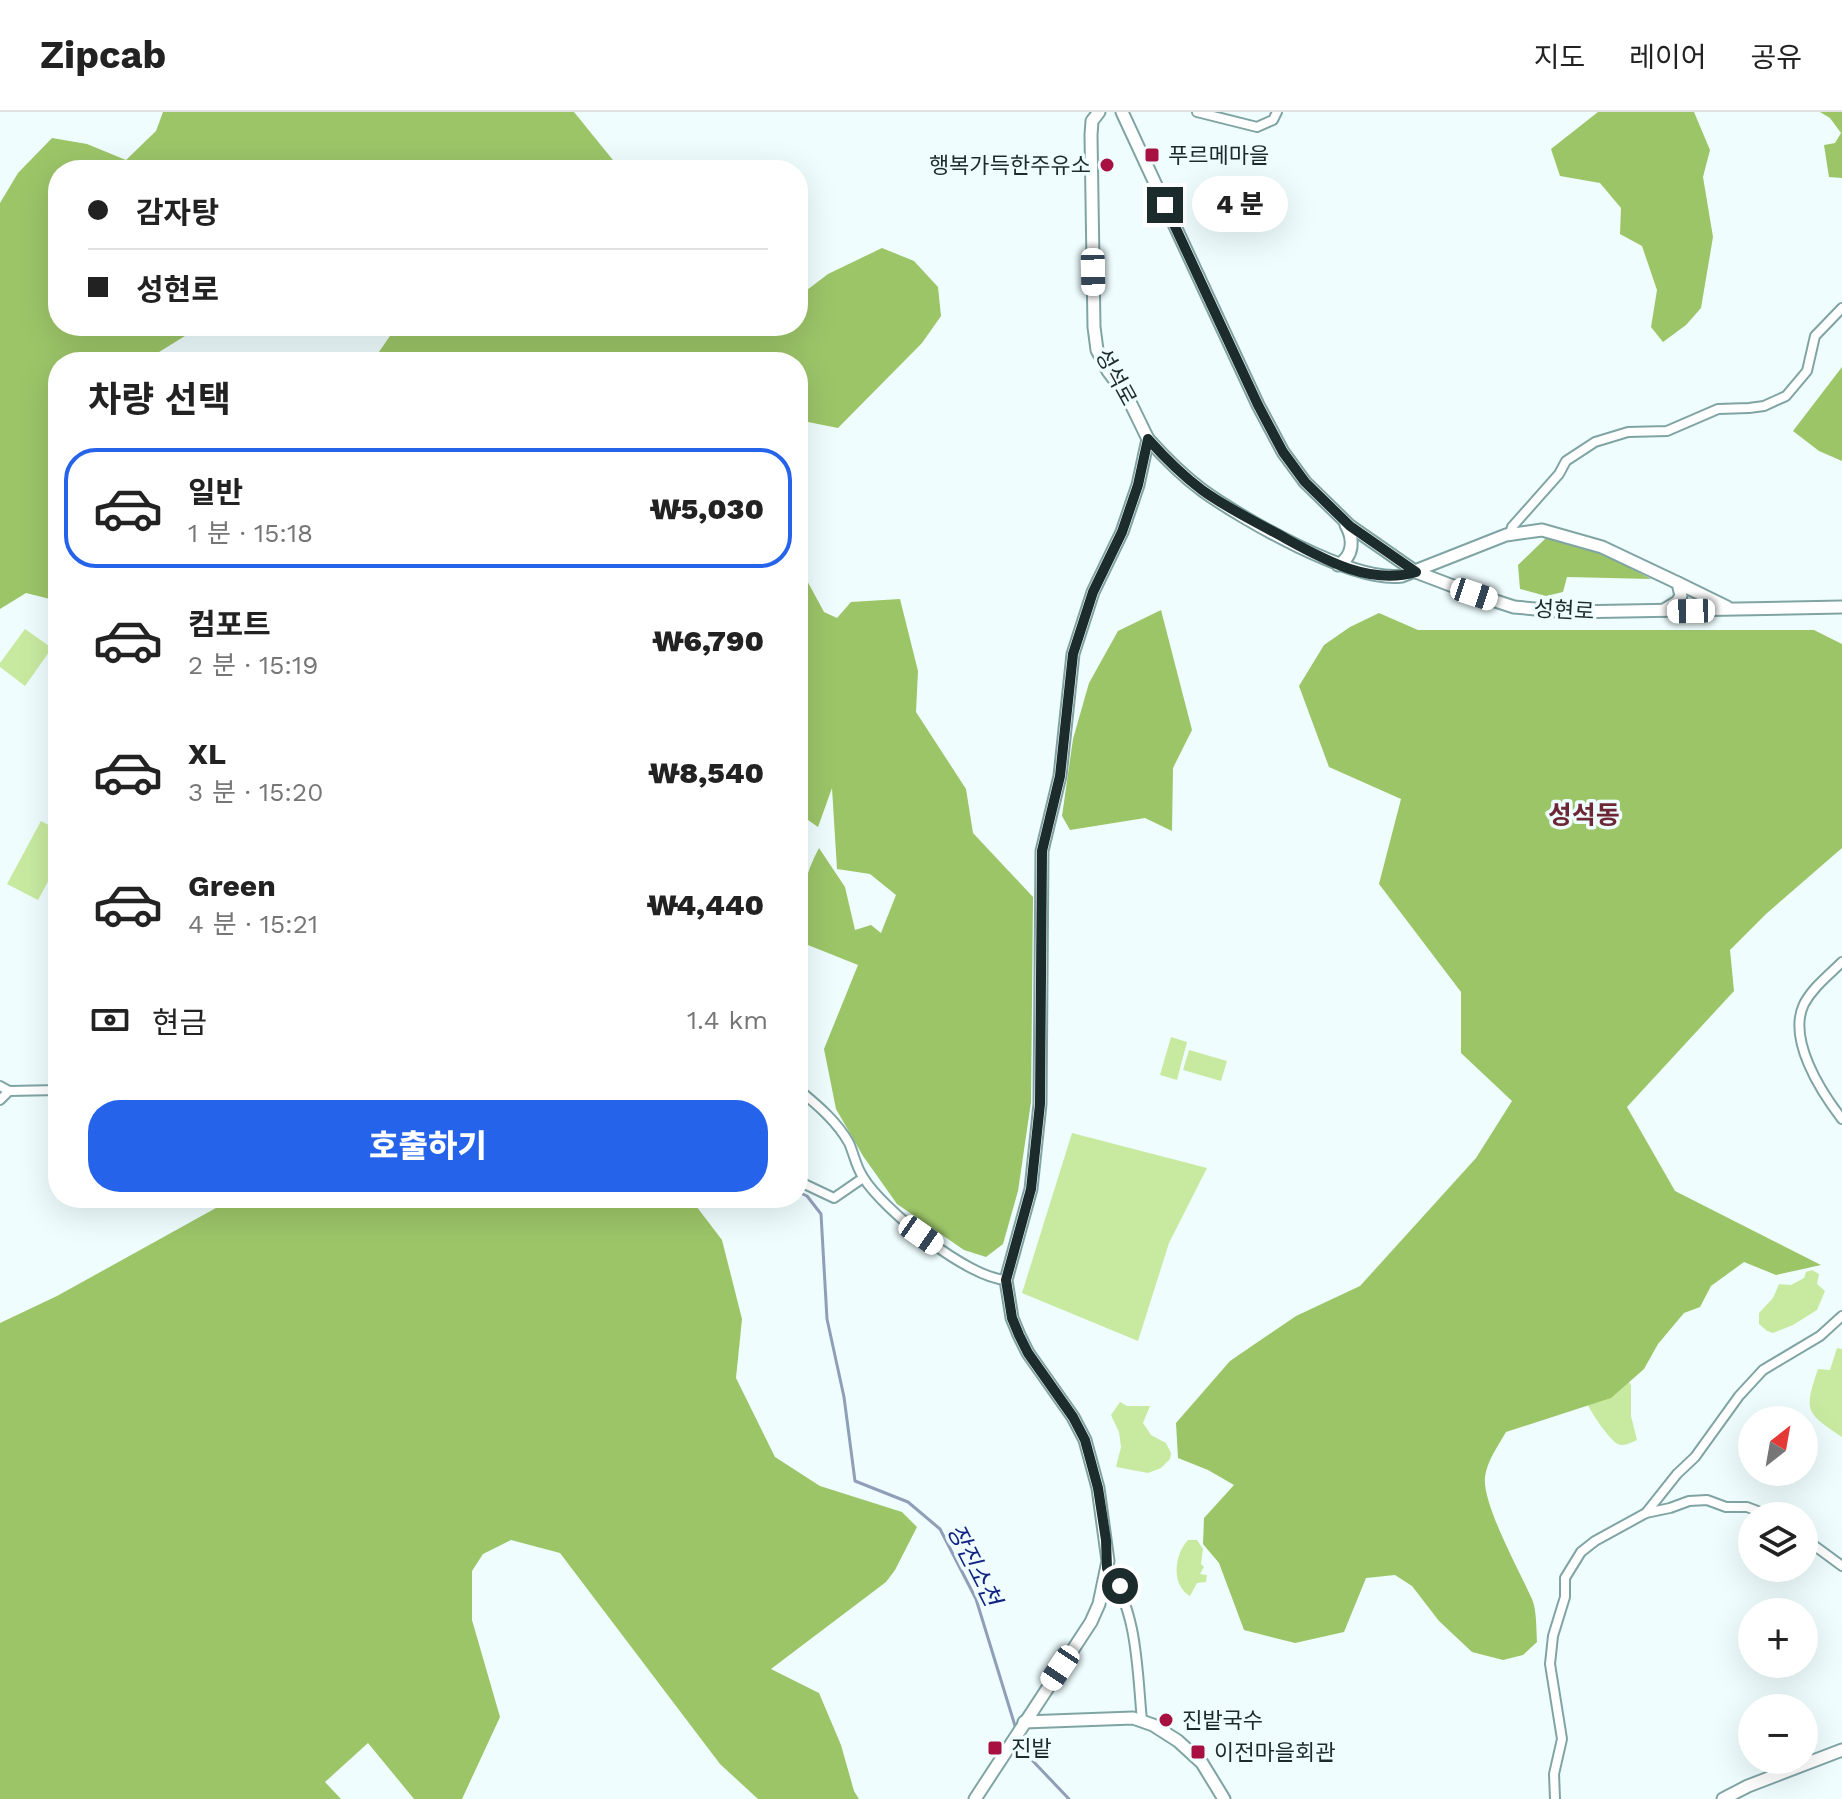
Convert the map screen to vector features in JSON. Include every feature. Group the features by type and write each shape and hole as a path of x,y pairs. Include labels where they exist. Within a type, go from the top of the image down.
{"street":[{"name":"성현로","path":"1122,112 1258,405 1283,452 1341,517 1373,543 1416,572 1514,607 1569,612 1842,607"},
{"path":"1197,112 1257,127 1273,120 1277,112"},
{"name":"성석로","path":"1094,115 1094,327 1097,350 1128,398 1148,439 1202,490 1236,512 1338,565 1394,577 1416,572"},
{"path":"1510,534 1512,527 1559,474 1566,461 1595,442 1628,432 1667,431 1718,409 1764,406 1786,396 1807,371 1815,336 1842,308"},
{"path":"975,1799 1091,1622 1099,1604 1107,1568 1098,1488 1085,1440 1019,1335 1012,1318 1006,1280 1031,1189 1040,1104 1042,851 1060,776 1073,654 1093,592 1122,532 1138,485 1148,439"},
{"path":"1338,565 1344,561 1352,544 1351,534 1341,517"},
{"path":"1416,572 1478,544 1531,529 1565,534 1630,559 1735,609"},
{"path":"1660,612 1680,599 1682,593 1678,583"},
{"path":"1842,962 1804,1003 1799,1025 1813,1075 1842,1119"},
{"path":"0,1086 9,1091 48,1090"},
{"path":"0,1100 9,1091"},
{"path":"808,1097 848,1140 863,1178 891,1209 932,1243 986,1276 1006,1280"},
{"path":"808,1186 834,1198 863,1178"},
{"path":"1646,1513 1695,1457 1739,1396 1763,1370 1809,1344 1842,1316"},
{"path":"1555,1799 1554,1774 1562,1739 1550,1664 1553,1636 1565,1597 1565,1578 1581,1552 1646,1513 1689,1501 1707,1500 1726,1507 1738,1507"},
{"path":"1818,1548 1842,1566"},
{"path":"1107,1568 1120,1586 1135,1640 1142,1721"},
{"path":"1022,1724 1133,1718 1142,1721 1178,1741 1202,1763 1224,1799"},
{"path":"1723,1799 1748,1786 1842,1750"}],"green space":[{"path":"163,112 574,112 613,160 126,160 156,131"},
{"path":"1598,112 1694,112 1710,150 1703,177 1713,237 1701,308 1686,325 1663,342 1651,327 1657,290 1642,246 1620,234 1621,208 1600,183 1560,176 1551,149"},
{"path":"1820,112 1842,112 1842,178 1829,177 1824,145 1835,143 1841,133 1830,118"},
{"path":"52,138 87,144 126,160 48,160 48,336 185,336 159,352 48,352 48,598 26,593 0,609 0,203 18,173"},
{"path":"882,248 914,261 938,287 941,316 922,343 838,428 808,422 808,352 379,352 390,336 808,336 808,289 828,274"},
{"path":"1842,367 1842,461 1819,451 1793,431"},
{"path":"1546,538 1599,551 1651,579 1567,577 1563,592 1546,596 1520,589 1518,565"},
{"path":"808,582 824,612 837,618 851,602 900,599 918,671 916,712 966,789 973,833 1033,897 1031,1102 1018,1191 1003,1244 986,1257 964,1250 897,1204 863,1156 836,1109 824,1049 858,965 808,945 808,873 819,848 845,887 855,930 871,925 881,933 896,895 870,874 837,869 832,788 818,827 808,820"},
{"path":"1161,610 1192,730 1173,768 1172,831 1145,818 1070,830 1062,816 1073,739 1089,683 1118,631"},
{"path":"1379,613 1418,630 1814,630 1842,644 1842,848 1730,950 1734,991 1627,1107 1675,1191 1821,1265 1776,1275 1744,1262 1711,1286 1700,1307 1684,1313 1658,1344 1644,1369 1611,1398 1506,1432 1488,1465 1486,1489 1495,1520 1534,1604 1537,1642 1523,1655 1503,1660 1472,1652 1439,1621 1412,1586 1395,1575 1366,1578 1344,1632 1295,1643 1244,1630 1219,1563 1203,1544 1204,1518 1234,1485 1178,1458 1176,1423 1230,1361 1296,1316 1360,1286 1476,1158 1512,1101 1461,1053 1461,992 1379,884 1401,799 1329,767 1299,686 1324,645 1350,627"},
{"path":"25,629 48,645 48,654 25,686 0,667"},
{"path":"41,821 48,825 48,882 38,900 7,884"},
{"path":"1171,1037 1187,1042 1177,1080 1160,1075"},
{"path":"1189,1050 1227,1061 1221,1081 1183,1070"},
{"path":"1072,1133 1207,1168 1169,1243 1138,1341 1022,1293"},
{"path":"216,1208 698,1208 722,1240 742,1319 736,1378 775,1457 820,1486 902,1512 917,1527 886,1582 771,1669 819,1693 859,1799 758,1799 720,1764 560,1553 511,1540 483,1554 472,1571 472,1620 500,1717 462,1799 414,1799 368,1743 325,1782 341,1799 0,1799 0,1323 57,1296"},
{"path":"1812,1270 1819,1274 1817,1284 1825,1291 1817,1310 1793,1325 1773,1333 1767,1331 1759,1324 1759,1313 1773,1298 1779,1284 1791,1285"},
{"path":"1837,1348 1842,1349 1842,1437 1818,1419 1818,1406 1811,1406 1818,1369 1830,1370"},
{"path":"1625,1377 1631,1385 1631,1416 1637,1440 1623,1445 1610,1437 1587,1403"},
{"path":"1120,1402 1127,1406 1150,1406 1143,1423 1151,1435 1166,1443 1171,1453 1170,1459 1161,1468 1148,1473 1116,1467 1121,1447 1119,1432 1111,1415"},
{"path":"1188,1540 1197,1540 1203,1549 1201,1564 1204,1567 1200,1574 1207,1575 1206,1582 1197,1583 1190,1596 1177,1577 1177,1561"}],"waterway":[{"name":"장진소천","path":"808,1197 821,1214 827,1319 844,1397 855,1481 908,1502 940,1529 976,1599 1016,1729"},
{"name":"장진소천","path":"1019,1736 1030,1758 1069,1799"}],"place":[{"name":"푸르메마을","path":"1152,155"},
{"name":"행복가득한주유소","path":"1107,165"},
{"name":"진밭국수","path":"1166,1720"},
{"name":"진밭","path":"995,1748"},
{"name":"이전마을회관","path":"1198,1752"}],"district":[{"name":"성석동","path":"1584,815"}],"route":[{"path":"1120,1586 1107,1568 1098,1488 1085,1440 1019,1335 1012,1318 1006,1280 1031,1189 1040,1104 1042,851 1060,776 1068,685 1081,624 1122,532 1138,485 1148,439 1202,490 1236,512 1330,562 1383,576 1416,572 1350,526 1305,482 1283,452 1165,205"}]}
